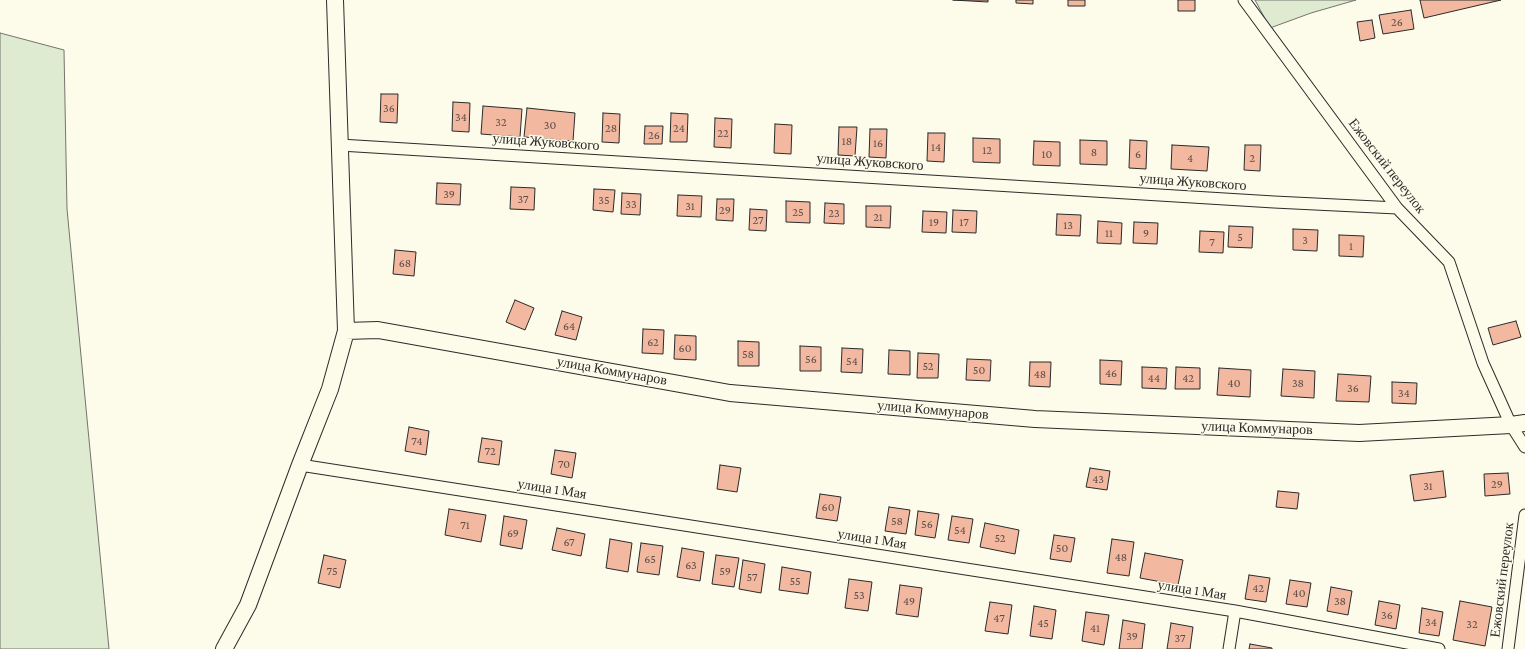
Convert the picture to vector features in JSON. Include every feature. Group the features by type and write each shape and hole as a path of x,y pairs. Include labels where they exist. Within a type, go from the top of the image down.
{"main road":[{"path":"224,649 248,605 330,389 346,331 335,0"},
{"name":"улица Коммунаров","path":"346,331 378,330 730,393 1035,419 1359,433 1518,424"}],"street":[{"name":"Ежовский переулок","path":"1244,0 1397,208 1449,262 1483,363 1518,424 1525,447"},
{"name":"улица Жуковского","path":"340,145 1266,202 1397,208"},
{"name":"улица 1 Мая","path":"300,465 1235,612 1439,649"},
{"name":"Ежовский переулок","path":"1508,649 1525,516"},
{"path":"1229,649 1235,612"}],"green space":[{"path":"1255,0 1356,0 1311,13 1270,28"},
{"path":"0,33 64,50 67,209 109,649 0,649"}],"building":[{"path":"953,0 988,0 988,2"},
{"path":"1016,0 1033,0 1033,4 1016,3"},
{"path":"1068,0 1085,0 1085,6 1068,6"},
{"path":"1178,0 1195,0 1195,11 1178,11"},
{"path":"1420,0 1501,0 1424,18"},
{"path":"1411,10 1414,29 1383,34 1379,15"},
{"path":"1372,20 1375,38 1360,41 1357,22"},
{"path":"381,94 398,94 397,123 380,122"},
{"path":"453,102 470,103 469,132 452,131"},
{"path":"483,106 522,109 520,137 481,134"},
{"path":"527,108 575,113 573,141 524,137"},
{"path":"603,113 620,114 619,143 602,142"},
{"path":"671,113 688,114 687,142 670,142"},
{"path":"715,118 732,119 731,148 714,147"},
{"path":"775,124 792,125 791,154 774,153"},
{"path":"645,126 663,126 662,144 644,144"},
{"path":"839,127 857,127 855,156 838,155"},
{"path":"870,129 887,129 886,158 869,157"},
{"path":"928,133 945,133 944,162 927,161"},
{"path":"973,138 1000,139 1000,163 973,162"},
{"path":"1080,140 1107,141 1107,165 1080,164"},
{"path":"1130,140 1147,141 1146,169 1129,168"},
{"path":"1034,141 1060,142 1060,166 1033,165"},
{"path":"1172,145 1209,147 1207,171 1171,169"},
{"path":"1245,145 1261,145 1260,171 1244,170"},
{"path":"437,183 461,184 460,205 436,204"},
{"path":"511,187 535,188 534,210 510,209"},
{"path":"594,189 615,190 613,212 593,210"},
{"path":"622,193 641,194 640,215 621,214"},
{"path":"678,195 702,196 701,217 677,216"},
{"path":"717,199 734,199 733,221 716,220"},
{"path":"786,201 810,202 810,223 786,222"},
{"path":"825,203 844,204 844,224 824,223"},
{"path":"866,206 891,206 890,228 866,227"},
{"path":"750,209 767,210 766,231 749,230"},
{"path":"953,210 977,211 976,233 952,232"},
{"path":"923,211 947,212 946,233 922,232"},
{"path":"1057,214 1081,215 1080,236 1056,235"},
{"path":"1098,221 1122,223 1121,244 1097,243"},
{"path":"1134,222 1158,223 1157,244 1133,243"},
{"path":"1229,226 1253,227 1252,248 1228,247"},
{"path":"1293,229 1318,230 1317,251 1293,250"},
{"path":"1200,231 1224,232 1223,253 1199,252"},
{"path":"1339,235 1364,236 1363,257 1339,256"},
{"path":"395,250 416,252 414,276 393,274"},
{"path":"515,300 534,308 525,330 506,322"},
{"path":"562,311 582,317 576,340 555,335"},
{"path":"1516,321 1521,337 1493,345 1488,328"},
{"path":"643,329 664,330 663,354 642,353"},
{"path":"675,335 696,336 696,360 674,359"},
{"path":"738,341 759,342 759,366 738,366"},
{"path":"800,346 821,347 821,371 800,371"},
{"path":"842,348 863,349 862,373 841,372"},
{"path":"889,350 910,351 910,375 888,374"},
{"path":"918,353 939,354 938,378 917,378"},
{"path":"967,359 991,360 990,381 966,380"},
{"path":"1100,360 1122,361 1121,385 1100,384"},
{"path":"1030,362 1051,362 1050,387 1029,386"},
{"path":"1142,367 1167,368 1166,389 1142,388"},
{"path":"1176,367 1200,368 1200,389 1175,389"},
{"path":"1219,368 1251,370 1250,397 1217,395"},
{"path":"1283,369 1315,371 1314,398 1281,396"},
{"path":"1338,374 1371,376 1369,402 1336,401"},
{"path":"1392,382 1417,383 1416,404 1392,403"},
{"path":"409,427 429,431 426,455 405,451"},
{"path":"482,438 502,441 499,465 478,462"},
{"path":"555,450 576,453 572,478 551,474"},
{"path":"720,465 741,468 737,492 717,489"},
{"path":"1090,468 1110,471 1107,490 1086,487"},
{"path":"1443,471 1446,497 1414,501 1410,475"},
{"path":"1508,473 1510,494 1485,496 1484,474"},
{"path":"1278,491 1299,493 1297,509 1276,507"},
{"path":"820,494 841,497 837,521 816,518"},
{"path":"889,507 910,510 906,534 885,531"},
{"path":"449,509 486,515 481,542 445,535"},
{"path":"918,511 939,514 935,538 915,535"},
{"path":"504,516 527,520 522,549 500,545"},
{"path":"952,516 973,519 969,543 948,540"},
{"path":"985,523 1019,530 1015,554 980,547"},
{"path":"557,528 585,534 581,556 552,550"},
{"path":"1054,535 1075,538 1071,562 1050,559"},
{"path":"610,539 632,543 628,572 606,568"},
{"path":"1112,539 1134,542 1129,576 1107,573"},
{"path":"641,543 663,546 659,575 637,572"},
{"path":"682,548 704,552 700,581 677,577"},
{"path":"1145,553 1183,560 1178,585 1140,578"},
{"path":"324,555 346,560 340,588 318,583"},
{"path":"716,555 739,558 734,587 712,584"},
{"path":"743,560 765,564 761,593 739,589"},
{"path":"782,567 811,572 808,594 779,590"},
{"path":"1249,575 1270,578 1266,602 1245,599"},
{"path":"849,579 872,582 868,611 845,608"},
{"path":"1290,580 1311,583 1307,607 1286,604"},
{"path":"900,585 922,588 918,617 896,614"},
{"path":"1331,587 1352,591 1348,615 1327,611"},
{"path":"1379,601 1400,605 1396,629 1375,625"},
{"path":"1460,601 1492,607 1485,646 1453,640"},
{"path":"990,602 1012,605 1008,634 985,631"},
{"path":"1034,606 1056,610 1052,639 1030,636"},
{"path":"1422,608 1443,612 1439,636 1419,633"},
{"path":"1086,612 1109,615 1104,645 1082,641"},
{"path":"1123,620 1145,624 1142,649 1119,649"},
{"path":"1171,623 1193,627 1190,649 1167,649"},
{"path":"1250,644 1272,648 1272,649 1249,649"}]}
